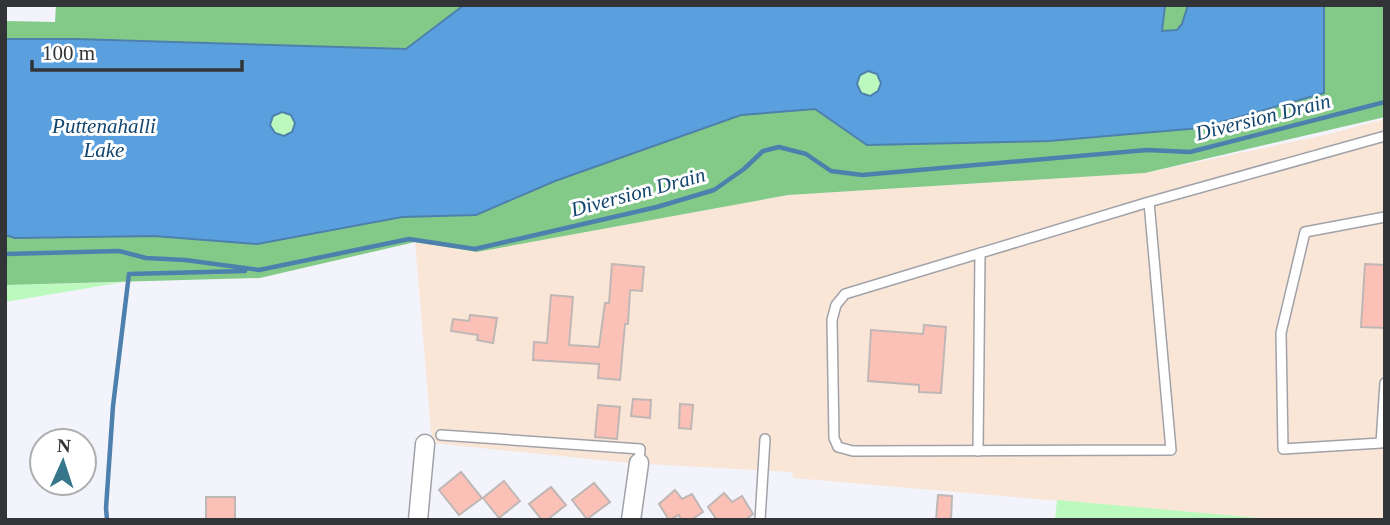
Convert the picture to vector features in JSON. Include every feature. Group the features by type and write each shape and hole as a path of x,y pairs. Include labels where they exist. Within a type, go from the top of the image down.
{"street":[{"path":"418,520 425,444"},
{"path":"631,520 639,463"}],"lane":[{"path":"1149,202 1171,450 853,451 838,447 834,438 832,320 836,305 845,294 1149,202 1385,136"},
{"path":"1385,217 1305,232 1281,334 1283,449 1381,443 1385,383"},
{"path":"978,451 980,253"},
{"path":"441,435 640,449 639,463"},
{"path":"760,520 765,439"}],"shaded area":[{"path":"1385,119 1385,520 1282,520 793,478 792,472 630,463 432,443 415,242 477,252 788,195 1145,173 1325,135"}],"green space":[{"path":"56,5 464,5 406,49 5,39 5,21 55,22"},
{"path":"1165,5 1188,5 1182,24 1177,30 1161,31"},
{"path":"1324,5 1385,5 1385,117 1145,173 788,195 477,252 415,242 260,278 5,285 5,235 15,238 154,236 257,244 402,217 476,215 555,181 741,115 815,109 867,145 1324,93"},
{"path":"869,71 878,74 881,83 878,92 869,95 860,92 857,83 860,74"},
{"path":"283,112 292,115 295,124 292,133 283,136 274,133 271,124 274,115"},
{"path":"124,282 5,302 5,285"},
{"path":"1057,500 1282,520 1055,520"}],"water":[{"name":"Puttenahalli Lake","path":"464,5 1165,5 1162,31 1177,30 1182,24 1188,5 1324,5 1324,93 1200,128 1049,141 867,145 815,109 741,115 555,181 476,215 402,217 257,244 154,236 15,238 5,235 5,39 406,49","holes":["868,71 877,74 881,83 878,91 870,96 861,93 857,84 860,75","282,112 291,115 295,123 292,132 284,136 275,133 270,125 273,116"]}],"building":[{"path":"612,264 644,267 642,291 630,290 620,380 598,378 599,364 533,360 534,342 547,343 551,295 573,297 569,345 599,347 605,303 609,303"},
{"path":"1365,264 1385,265 1385,328 1361,327"},
{"path":"470,315 497,318 493,343 477,340 478,335 451,331 453,319 469,321"},
{"path":"924,325 946,327 941,393 919,392 919,385 868,381 871,330 923,334"},
{"path":"633,399 651,400 650,418 631,416"},
{"path":"680,404 693,405 691,429 679,428"},
{"path":"598,405 620,407 617,439 595,437"},
{"path":"461,472 482,498 459,515 439,490"},
{"path":"504,481 520,501 499,518 483,498"},
{"path":"594,483 610,502 587,519 572,500"},
{"path":"551,487 566,505 547,520 542,520 529,504"},
{"path":"675,490 682,499 692,494 703,512 691,520 681,520 679,515 669,520 659,504"},
{"path":"724,493 732,502 742,496 753,514 745,520 717,520 708,507"},
{"path":"938,495 952,496 951,520 936,520"},
{"path":"206,497 235,497 235,520 206,520"}],"waterway":[{"name":"Diversion Drain","path":"5,254 119,251 146,258 185,260 259,270 409,239 475,249 657,207 714,190 744,169 763,151 779,147 806,154 831,171 862,175 1147,150 1190,152 1385,102"},
{"path":"107,520 113,406 129,274 245,271"}]}
